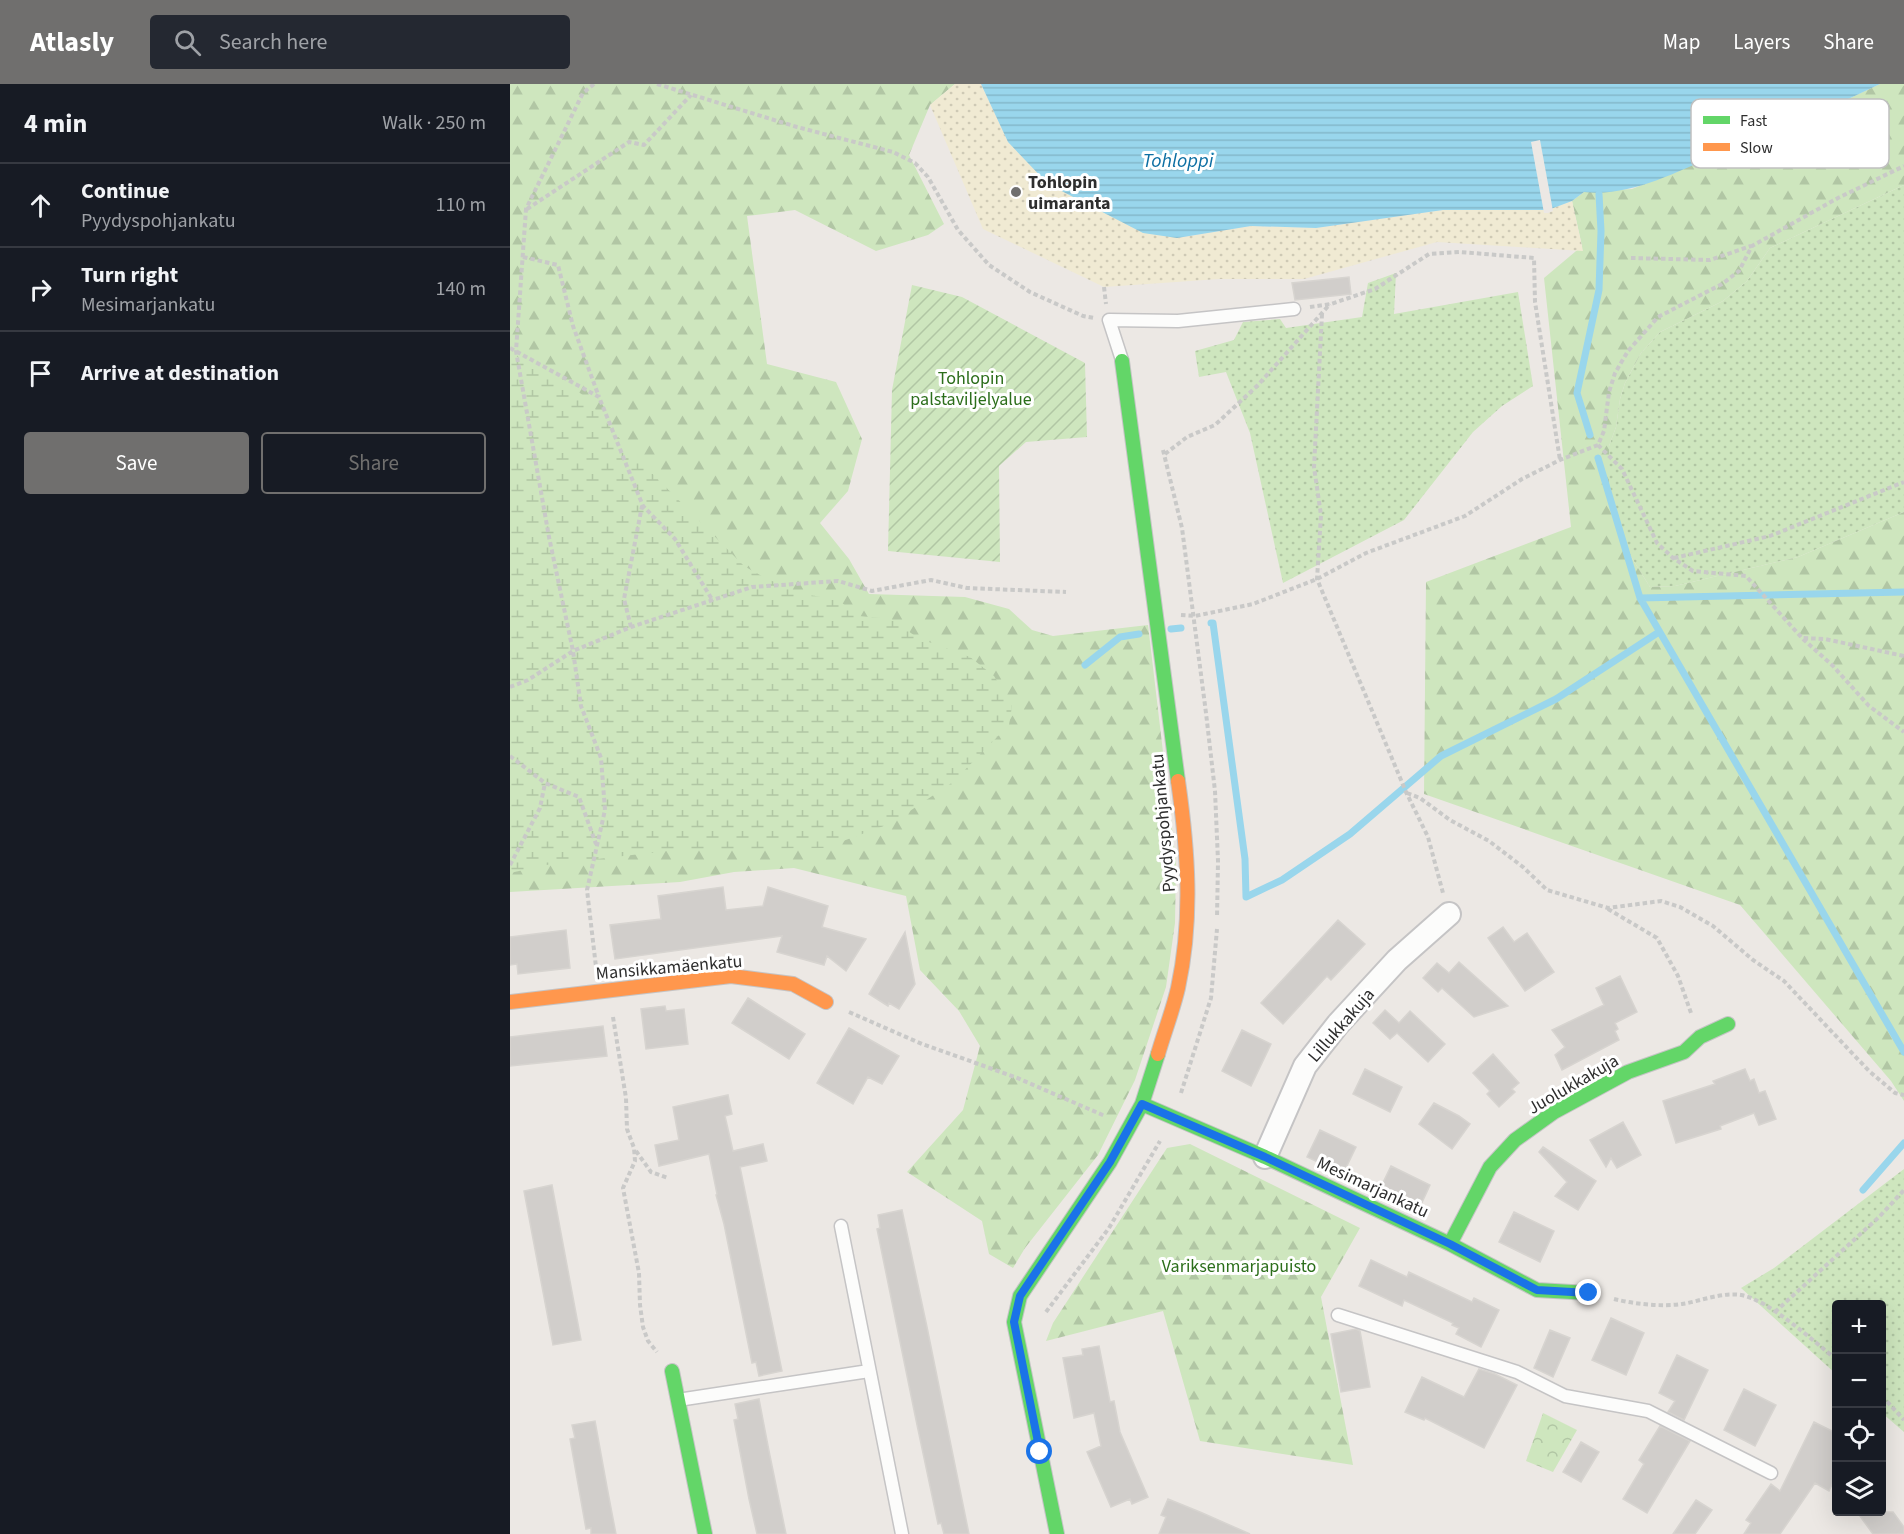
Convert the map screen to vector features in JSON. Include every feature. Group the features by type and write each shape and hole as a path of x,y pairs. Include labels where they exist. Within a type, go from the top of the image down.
{"street":[{"name":"Pyydyspohjankatu","path":"1057,1534 1014,1322 1020,1296 1110,1162 1142,1104 1178,989 1188,925 1188,860 1171,717 1122,361"},
{"name":"Lillukkakuja","path":"1265,1157 1305,1066 1338,1024 1397,960 1449,914"},
{"name":"Mansikkamäenkatu","path":"510,1002 730,976 794,984 826,1002"},
{"name":"Juolukkakuja","path":"1450,1244 1490,1167 1515,1140 1554,1112 1628,1072 1684,1052 1700,1037 1728,1024"},
{"name":"Mesimarjankatu","path":"1142,1104 1265,1157 1450,1244 1537,1290 1589,1293"},
{"path":"672,1371 705,1534"}],"lane":[{"path":"1109,320 1178,321 1294,309"},
{"name":"Pyydyspohjankatu","path":"1109,320 1122,361"},
{"path":"840,1226 902,1534"},
{"path":"1338,1315 1517,1372 1565,1396 1648,1411 1771,1473"},
{"path":"678,1400 870,1371"}],"path":[{"path":"594,84 583,93 526,209 516,351 549,537 573,651 581,706 601,758 605,810 587,890 626,1098 627,1129 634,1148 651,1172 668,1178"},
{"path":"657,84 797,127 893,152 915,163 928,177 958,230 989,264 1030,292 1083,316 1109,320"},
{"path":"526,209 628,142 644,145 690,95"},
{"path":"1631,258 1710,260 1752,246 1838,198 1904,166"},
{"path":"1195,616 1253,604 1317,579 1366,553 1465,516 1522,479 1560,460 1598,445 1604,431 1609,392 1615,373 1628,351 1658,317 1722,284 1739,271 1752,246"},
{"path":"1294,309 1331,304 1375,289 1429,254 1460,252 1534,258 1535,302 1560,460"},
{"path":"523,257 558,265 573,326 643,506 675,539 713,601"},
{"path":"1165,454 1187,437 1215,425 1258,385 1331,304"},
{"path":"1322,314 1314,467 1321,515 1317,579 1406,792 1428,837 1449,914"},
{"path":"510,348 599,397"},
{"path":"1598,445 1622,469 1657,543 1673,558 1693,571 1746,576 1802,638 1833,666 1869,706 1904,732"},
{"path":"1673,558 1770,536 1904,482"},
{"path":"631,627 624,599 643,506"},
{"path":"510,687 528,680 573,651 631,627 752,587 838,580 872,591 931,580 967,588 1066,592"},
{"path":"1802,638 1825,639 1904,656"},
{"path":"510,756 545,783 579,797 597,846"},
{"path":"510,865 540,808 545,783"},
{"path":"1406,792 1420,798 1450,820 1489,842 1547,890 1608,908 1657,938 1678,976 1700,1037"},
{"path":"1608,908 1661,902 1680,907 1713,926 1765,969 1784,981 1869,1071 1895,1093 1904,1095"},
{"path":"826,1002 922,1044 1015,1077 1129,1126"},
{"path":"634,1148 635,1161 623,1188 639,1273 643,1327 648,1341 672,1371"},
{"path":"1775,1312 1879,1217 1904,1190"},
{"path":"1589,1293 1624,1302 1680,1305 1724,1295 1741,1295 1758,1301 1775,1312 1832,1356"},
{"path":"1886,1401 1904,1420"}],"green space":[{"path":"510,84 955,84 930,105 909,155 944,224 928,235 876,251 795,210 747,216 767,364 836,382 862,439 848,491 820,523 849,559 869,594 965,597 1009,609 1032,630 1053,636 1148,625 1176,862 1175,923 1166,987 1135,1080 1098,1155 1025,1248 1013,1268 989,1254 982,1221 907,1172 963,1110 980,1046 959,1011 920,970 906,896 794,868 734,872 680,882 510,892"},
{"path":"1880,84 1904,84 1904,185 1770,248 1747,281 1723,301 1660,332 1641,353 1625,383 1616,427 1609,446 1609,491 1630,555 1650,587 1675,586 1798,557 1904,512 1904,1101 1891,1081 1740,905 1424,794 1426,582 1571,527 1544,278 1582,246 1572,201 1584,192 1632,189 1691,165 1691,168 1889,168 1889,99 1848,99"},
{"path":"1904,185 1904,512 1798,557 1675,586 1650,587 1630,555 1609,491 1609,446 1616,427 1625,383 1641,353 1660,332 1723,301 1747,281 1770,248"},
{"path":"1396,273 1394,314 1518,292 1533,386 1502,406 1473,432 1404,520 1283,583 1250,433 1226,372 1199,377 1195,351 1234,340 1243,322 1280,319 1286,328 1362,317 1368,283"},
{"name":"Tohlopin palstaviljelyalue","path":"912,285 962,297 1085,363 1087,437 1026,442 999,466 1000,562 888,551 892,390"},
{"path":"510,353 561,379 584,396 632,453 744,566 769,580 790,587 792,592 838,600 859,616 891,619 918,638 970,657 994,676 1012,706 1009,725 953,782 892,823 824,848 675,850 546,865 510,873"},
{"name":"Variksenmarjapuisto","path":"1190,1144 1360,1228 1321,1297 1353,1465 1200,1441 1163,1311 1046,1341 1053,1323 1167,1148"},
{"path":"1904,1169 1904,1432 1886,1416 1886,1300 1832,1300 1832,1370 1741,1288 1774,1268"},
{"path":"1543,1413 1577,1430 1553,1472 1526,1461"}],"sand":[{"name":"Tohlopin uimaranta","path":"955,84 981,84 1008,142 1177,238 1251,226 1316,228 1443,210 1548,210 1572,201 1583,251 1437,242 1304,279 1219,279 1104,287 983,229 930,105"}],"water":[{"name":"Tohloppi","path":"981,84 1880,84 1848,99 1691,99 1691,166 1635,187 1601,193 1584,192 1572,201 1548,210 1443,210 1316,228 1251,226 1177,238 1143,233 1048,184 1008,142"}],"pier":[{"path":"1540,140 1553,211 1548,213 1544,213 1531,142"}],"building":[{"path":"1349,277 1351,294 1295,300 1292,283"},
{"path":"723,887 726,910 763,906 768,887 828,906 822,927 866,939 846,971 827,956 824,965 777,952 782,936 615,959 610,925 661,919 658,896"},
{"path":"1338,920 1365,944 1331,980 1327,976 1283,1024 1261,1003"},
{"path":"1503,927 1514,942 1527,933 1554,972 1525,991 1488,938"},
{"path":"566,930 570,968 518,974 517,964 510,965 510,937"},
{"path":"905,932 915,984 899,1009 889,1003 888,1006 869,994"},
{"path":"1459,962 1508,1006 1474,1017 1442,988 1438,992 1423,978 1437,963 1449,973"},
{"path":"1620,976 1637,1012 1615,1023 1618,1029 1615,1031 1619,1040 1562,1070 1555,1055 1565,1047 1552,1030 1604,1005 1596,988"},
{"path":"748,998 805,1034 789,1059 732,1023"},
{"path":"665,1006 666,1011 684,1009 688,1044 646,1049 641,1009"},
{"path":"1385,1010 1399,1023 1410,1011 1445,1044 1428,1062 1397,1033 1390,1039 1373,1023"},
{"path":"603,1026 607,1056 510,1066 510,1037"},
{"path":"849,1028 899,1056 882,1084 868,1077 853,1104 817,1083"},
{"path":"1242,1030 1271,1044 1251,1086 1222,1071"},
{"path":"1493,1054 1519,1083 1512,1089 1515,1092 1499,1107 1487,1094 1490,1091 1473,1073"},
{"path":"1365,1069 1402,1087 1390,1112 1353,1094"},
{"path":"1745,1069 1750,1081 1754,1079 1759,1093 1765,1091 1776,1119 1759,1125 1754,1113 1720,1126 1721,1129 1676,1143 1663,1101 1715,1084 1713,1081"},
{"path":"728,1095 732,1114 725,1116 733,1151 763,1144 767,1161 740,1167 782,1371 759,1376 756,1362 752,1363 709,1154 659,1166 655,1145 679,1140 673,1107"},
{"path":"1434,1103 1470,1124 1452,1149 1419,1124"},
{"path":"1623,1122 1641,1155 1617,1168 1611,1158 1606,1167 1590,1140"},
{"path":"1320,1130 1356,1147 1343,1174 1307,1157"},
{"path":"1543,1147 1596,1181 1578,1210 1555,1196 1567,1182 1539,1152"},
{"path":"1391,1166 1430,1185 1419,1209 1379,1191"},
{"path":"552,1185 581,1340 553,1345 524,1191"},
{"path":"902,1210 969,1534 944,1534 941,1523 938,1524 916,1420 877,1229 880,1228 878,1215"},
{"path":"1514,1212 1554,1231 1540,1262 1499,1242"},
{"path":"1371,1260 1407,1277 1409,1272 1472,1302 1474,1298 1499,1310 1481,1347 1456,1334 1459,1328 1452,1325 1453,1323 1404,1300 1402,1306 1359,1286"},
{"path":"1611,1318 1644,1333 1626,1375 1592,1360"},
{"path":"1356,1329 1360,1331 1370,1387 1341,1392 1331,1334"},
{"path":"1550,1330 1570,1338 1553,1377 1534,1368"},
{"path":"1099,1346 1110,1402 1114,1401 1120,1432 1148,1497 1132,1504 1130,1499 1111,1507 1087,1452 1101,1446 1094,1413 1074,1418 1063,1358 1083,1355 1082,1349"},
{"path":"1677,1355 1708,1370 1684,1420 1668,1412 1675,1401 1659,1393"},
{"path":"1479,1369 1517,1385 1484,1448 1425,1418 1424,1420 1405,1412 1422,1377 1464,1397"},
{"path":"1744,1389 1776,1405 1755,1446 1724,1430"},
{"path":"759,1399 786,1534 757,1534 749,1499 734,1420 738,1419 735,1404"},
{"path":"595,1421 616,1534 591,1534 591,1528 586,1529 570,1439 575,1438 572,1425"},
{"path":"1814,1422 1832,1431 1832,1485 1829,1491 1815,1483 1780,1534 1744,1534 1751,1523 1746,1520 1771,1484 1780,1491"},
{"path":"1660,1426 1690,1441 1647,1513 1623,1499 1644,1464 1639,1460"},
{"path":"1581,1442 1599,1452 1581,1482 1563,1472"},
{"path":"1168,1499 1250,1534 1159,1534 1166,1517 1161,1515"},
{"path":"1696,1500 1712,1510 1695,1534 1673,1534"},
{"path":"1886,1512 1893,1512 1904,1527 1904,1534 1873,1534 1860,1516 1886,1516"}],"waterway":[{"path":"1590,435 1577,393 1599,290 1601,231 1599,194"},
{"path":"1598,458 1640,598 1904,1052"},
{"path":"1640,598 1904,592"},
{"path":"1211,623 1213,623 1245,859 1246,897 1282,880 1350,834 1441,756 1556,699 1659,632"},
{"path":"1171,629 1181,628"},
{"path":"1085,665 1120,637 1139,634"},
{"path":"1863,1190 1904,1143"}],"traffic: fast":[{"path":"1122,361 1178,781"},
{"path":"1450,1244 1490,1167 1515,1140 1554,1112 1628,1072 1684,1052 1700,1037 1728,1024"},
{"path":"1057,1534 1014,1322 1020,1296 1110,1162 1142,1104 1158,1054"},
{"path":"1142,1104 1265,1157 1450,1244 1537,1290 1589,1293"},
{"path":"672,1371 705,1534"}],"traffic: slow":[{"path":"1158,1054 1174,1005 1186,936 1186,859 1178,781"},
{"path":"510,1002 731,976 793,984 826,1002"}],"place":[{"name":"Tohlopin uimaranta","path":"1016,192"}],"route":[{"path":"1040,1452 1014,1322 1020,1296 1110,1162 1142,1104 1265,1157 1450,1244 1537,1290 1589,1293"}]}
